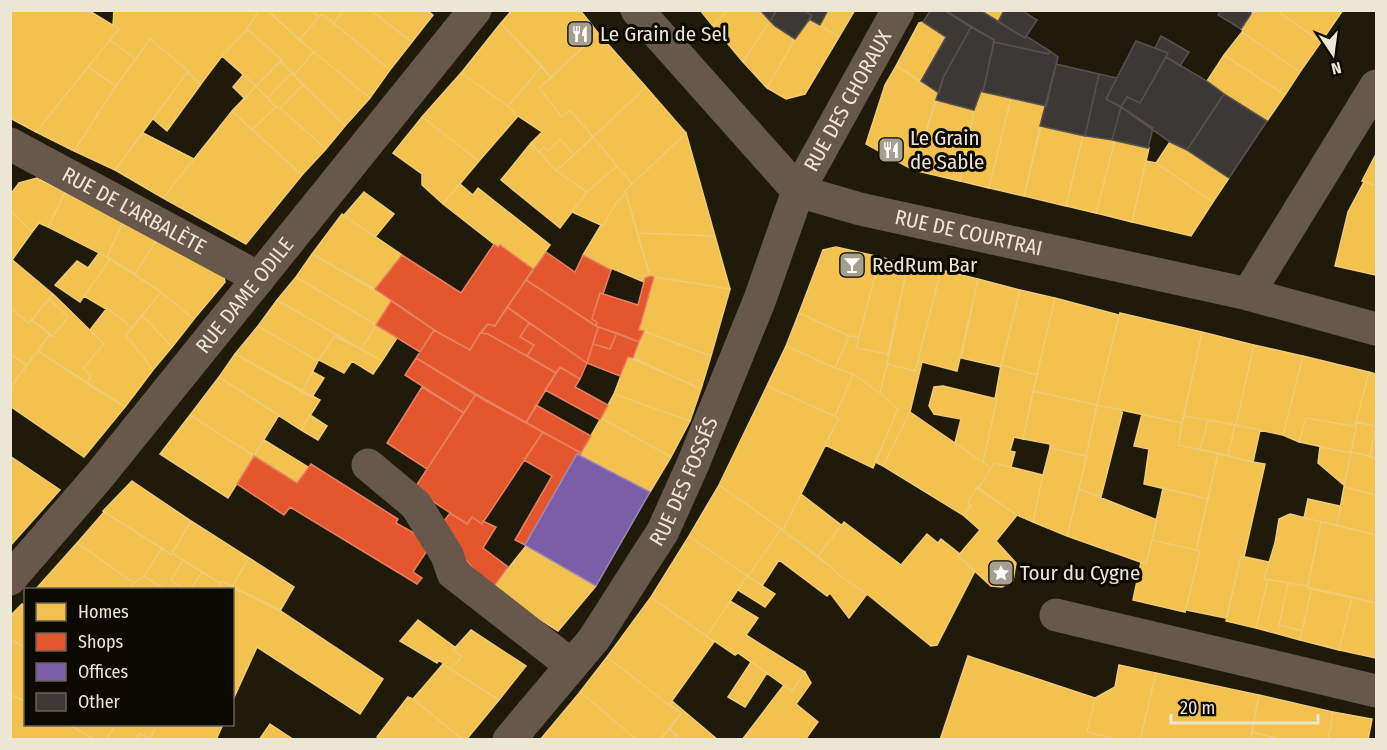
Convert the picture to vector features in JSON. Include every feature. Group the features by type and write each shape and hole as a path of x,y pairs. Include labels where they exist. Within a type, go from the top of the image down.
{"street":[{"name":"RUE DAME ODILE","path":"10,579 75,504 475,10"},
{"path":"637,10 798,192"},
{"name":"RUE DES CHORAUX","path":"798,192 898,10"},
{"path":"1248,294 1377,86"},
{"name":"RUE DE L'ARBALÈTE","path":"10,144 259,278"},
{"name":"RUE DE COURTRAI","path":"798,192 860,209 1248,294 1377,329"},
{"name":"RUE DES FOSSÉS","path":"509,740 594,639 663,531 693,464 760,299 798,192"},
{"path":"368,465 416,505 447,555 453,573 571,665"},
{"path":"1056,615 1377,692"}],"building: Homes":[{"path":"10,10 88,10 119,29 36,132 10,118"},
{"path":"114,10 259,10 247,29 222,56 201,84 150,39 136,59 110,40 119,29 113,25"},
{"path":"259,10 267,10 314,52 294,75 280,61 282,60 247,29"},
{"path":"267,10 310,10 319,17 299,40"},
{"path":"310,10 344,10 334,23 322,14 319,17"},
{"path":"344,10 370,10 412,42 390,70 334,23"},
{"path":"370,10 427,10 433,15 412,42"},
{"path":"512,10 580,10 598,33 551,78 501,23"},
{"path":"700,10 727,10 713,26"},
{"path":"727,10 760,10 770,21 743,62 713,26"},
{"path":"828,10 855,10 839,37 820,25"},
{"path":"980,10 1004,10 998,22"},
{"path":"1254,10 1276,10 1321,42 1300,72 1242,32 1241,29"},
{"path":"1276,10 1343,10 1321,42"},
{"path":"322,14 390,70 370,98 299,40"},
{"path":"809,19 839,37 805,94 786,99 767,88"},
{"path":"770,21 795,39 767,88 743,62"},
{"path":"923,22 946,37 921,81 896,66 919,23"},
{"path":"501,23 542,66 508,106 461,73"},
{"path":"247,29 282,60 256,86 222,56"},
{"path":"1242,32 1300,72 1285,95 1224,55"},
{"path":"598,33 646,87 593,137 570,110 562,117 539,88"},
{"path":"150,39 188,71 115,170 74,151"},
{"path":"110,40 136,59 116,86 88,67"},
{"path":"314,52 370,98 345,126 294,75"},
{"path":"1224,55 1285,95 1267,121 1207,81"},
{"path":"280,61 292,73 267,98 256,86"},
{"path":"542,66 551,78 539,88 562,117 570,110 593,137 574,155 560,139 548,151 544,147 539,152 531,143 542,132 518,116 508,106"},
{"path":"896,66 939,93 913,170 866,144 885,85"},
{"path":"88,67 116,86 74,151 36,132"},
{"path":"187,72 201,84 167,131 153,119"},
{"path":"292,73 303,85 280,108 276,107 267,98"},
{"path":"461,73 508,106 518,116 479,161 422,117"},
{"path":"243,75 256,86 245,99 233,87"},
{"path":"303,85 345,126 326,149 280,108"},
{"path":"256,86 276,107 252,130 232,111"},
{"path":"646,87 686,133 632,184 593,137"},
{"path":"981,91 1011,98 989,188 960,181 974,110"},
{"path":"1011,98 1046,106 1024,196 989,188"},
{"path":"936,100 974,110 960,181 913,170"},
{"path":"276,107 280,108 326,149 302,175 252,130"},
{"path":"232,111 302,175 246,244 163,198"},
{"path":"422,117 479,161 443,204 422,185 422,174 393,153"},
{"path":"1040,126 1083,135 1066,206 1024,196"},
{"path":"143,133 194,159 163,198 115,170"},
{"path":"686,133 715,236 637,233 625,191"},
{"path":"1083,135 1115,140 1096,213 1066,206"},
{"path":"593,137 617,166 587,192 556,171"},
{"path":"560,139 574,155 556,171 539,152 544,147 548,151"},
{"path":"1115,140 1149,148 1132,222 1096,213"},
{"path":"1170,142 1186,149 1229,178 1213,202 1156,163"},
{"path":"531,143 556,171 587,192 560,228 501,180"},
{"path":"1376,154 1376,186 1362,181"},
{"path":"1146,161 1156,163 1213,202 1191,236 1132,222"},
{"path":"617,166 632,184 616,203 603,226 572,212 587,192"},
{"path":"37,178 65,192 48,227 39,223 32,232 10,210 10,195 19,183"},
{"path":"1364,182 1376,186 1376,275 1335,266 1348,212"},
{"path":"460,184 473,195 478,188 550,245 533,269 500,245 498,247 443,204"},
{"path":"65,192 123,222 107,257 48,227"},
{"path":"364,192 394,214 375,237 344,215"},
{"path":"626,193 650,276 645,278 644,282 611,268 611,270 583,255 616,203"},
{"path":"10,210 32,232 12,260 10,258"},
{"path":"342,214 402,255 375,289 312,254"},
{"path":"123,222 157,239 135,274 107,257"},
{"path":"637,233 715,236 730,289 650,276"},
{"path":"157,239 223,272 225,282 194,319 135,274"},
{"path":"836,247 880,257 859,337 849,336 799,313 823,250"},
{"path":"99,253 110,259 80,302 55,285 77,261 88,268"},
{"path":"312,254 391,300 376,325 296,277"},
{"path":"880,257 908,264 888,354 856,348"},
{"path":"10,258 53,294 29,323 10,308"},
{"path":"110,259 161,292 132,328 107,308 84,296"},
{"path":"908,264 941,270 915,371 887,364"},
{"path":"941,270 978,279 957,371 918,361"},
{"path":"296,277 376,325 361,349 277,300"},
{"path":"654,277 730,289 711,356 639,330"},
{"path":"978,279 1020,290 1001,367 961,358"},
{"path":"1020,290 1055,298 1037,375 1001,365"},
{"path":"161,292 194,319 172,347 142,315"},
{"path":"53,294 104,344 83,368 91,376 86,383 38,351 50,334 52,337 68,317 49,299"},
{"path":"1055,298 1119,315 1097,405 1033,391"},
{"path":"49,299 68,317 52,337 32,320"},
{"path":"277,300 361,349 334,336 318,361 258,326"},
{"path":"10,308 29,323 32,320 50,334 27,365 10,354"},
{"path":"107,308 132,328 126,335 153,370 125,407 86,383 91,376 83,368 104,344 90,330"},
{"path":"799,313 849,336 835,368 786,346"},
{"path":"1120,313 1202,332 1182,423 1097,405"},
{"path":"142,315 172,347 153,370 126,335"},
{"path":"376,325 397,338 382,361 361,349"},
{"path":"258,326 318,361 302,392 235,354"},
{"path":"644,331 711,356 701,389 633,358"},
{"path":"1202,332 1254,345 1236,425 1184,416"},
{"path":"334,336 382,361 373,374 352,361 344,373 319,360"},
{"path":"849,336 859,337 856,348 888,354 880,393 853,374 835,368"},
{"path":"1254,345 1303,356 1283,435 1236,425"},
{"path":"786,346 853,374 835,416 767,386"},
{"path":"38,351 125,407 84,457 10,406 10,388"},
{"path":"10,354 27,365 10,388"},
{"path":"235,354 320,400 301,430 219,377"},
{"path":"1303,356 1369,372 1353,426 1306,418 1299,442 1283,435"},
{"path":"628,357 701,389 690,421 614,394"},
{"path":"918,361 922,362 910,412 883,466 875,462 898,409 880,393 887,364 915,371"},
{"path":"1001,365 1037,375 1023,439 1014,437 1010,451 1015,452 1011,467 994,463 991,468 983,462 997,399 995,399"},
{"path":"313,372 324,378 312,397 302,392"},
{"path":"1369,372 1376,374 1376,426 1356,422"},
{"path":"853,374 898,409 873,468 825,445 839,418 835,416"},
{"path":"219,377 279,415 254,456 190,415"},
{"path":"767,386 839,418 783,530 719,485"},
{"path":"943,386 997,399 983,462 955,443 961,419 934,414 929,406 934,387"},
{"path":"1033,391 1097,405 1086,456 1050,448 1050,444 1023,439"},
{"path":"614,394 690,421 671,457 601,418"},
{"path":"1097,405 1123,410 1101,497 1079,489"},
{"path":"910,412 991,468 968,502 971,506 963,515 883,466"},
{"path":"1142,414 1182,423 1178,445 1218,453 1208,499 1144,484 1149,449 1134,446"},
{"path":"190,415 254,456 228,498 160,454"},
{"path":"310,415 327,426 318,440 301,430"},
{"path":"1184,416 1208,420 1200,450 1178,445"},
{"path":"601,418 671,457 650,492 580,455"},
{"path":"1306,418 1353,426 1357,422 1351,453 1299,442"},
{"path":"1208,420 1235,425 1228,456 1200,450"},
{"path":"1357,422 1376,426 1370,456 1351,452"},
{"path":"1235,425 1260,430 1253,462 1228,456"},
{"path":"1376,427 1376,458 1351,452 1370,456"},
{"path":"264,440 308,467 297,483 254,456"},
{"path":"1320,447 1351,453 1344,485 1318,463"},
{"path":"1050,448 1087,456 1067,536 1033,522"},
{"path":"1351,452 1376,458 1376,495 1344,487"},
{"path":"1218,453 1265,464 1244,557 1241,556 1226,618 1186,610 1200,551 1196,550"},
{"path":"10,456 60,490 10,546"},
{"path":"994,463 1043,475 1033,522 1017,515 978,489"},
{"path":"132,481 191,521 171,555 103,511"},
{"path":"719,485 781,529 748,576 689,536"},
{"path":"977,487 1017,515 996,541 1016,563 1013,581 1002,587 991,586 958,556 980,530 963,515 971,506 968,502"},
{"path":"1344,487 1376,495 1376,535 1337,525"},
{"path":"1163,488 1208,499 1196,550 1152,540"},
{"path":"1079,489 1157,520 1146,564 1067,536"},
{"path":"801,494 841,525 818,556 783,530"},
{"path":"1308,499 1340,506 1337,525 1304,518"},
{"path":"104,512 162,548 144,576 134,583 77,543"},
{"path":"1290,514 1321,522 1308,586 1264,579 1275,543 1279,519"},
{"path":"191,521 249,558 232,587 222,581 220,583 172,553"},
{"path":"844,522 901,565 927,534 938,543 941,539 960,554 958,556 975,571 937,645 931,646 867,594 837,574 818,556"},
{"path":"1321,522 1376,535 1376,603 1307,588"},
{"path":"781,529 837,574 867,594 849,618 830,593 827,596 779,560 762,586 748,576"},
{"path":"689,536 747,576 707,636 651,597"},
{"path":"1152,540 1200,551 1185,612 1133,600 1141,562 1146,564"},
{"path":"77,543 134,583 131,588 37,588"},
{"path":"526,546 596,586 558,631 492,589"},
{"path":"162,548 183,560 171,580 183,588 163,588 144,576"},
{"path":"1241,556 1269,562 1264,579 1268,579 1256,628 1226,621"},
{"path":"249,558 294,587 280,611 232,587"},
{"path":"183,560 202,572 191,588 183,588 171,580"},
{"path":"202,572 220,583 218,588 191,588"},
{"path":"144,576 163,588 131,588"},
{"path":"747,576 775,594 765,607 738,590"},
{"path":"1268,579 1288,583 1279,625 1302,631 1300,640 1256,628"},
{"path":"222,581 276,608 383,679 360,714 257,647 234,698 234,588 218,588"},
{"path":"1288,583 1312,588 1302,631 1279,625"},
{"path":"1312,588 1352,597 1339,650 1300,640"},
{"path":"651,597 714,642 669,705 607,657"},
{"path":"1352,597 1376,603 1376,658 1339,650"},
{"path":"730,601 758,618 746,635 805,672 792,691 738,653 735,655 707,636"},
{"path":"22,604 24,605 24,647 10,639 10,616"},
{"path":"418,620 456,648 453,650 462,657 450,669 439,660 437,663 400,641"},
{"path":"471,630 526,666 499,700 450,669 462,657 453,650"},
{"path":"10,639 24,647 24,701 10,694"},
{"path":"968,656 1095,698 1087,732 1120,740 940,740"},
{"path":"607,657 682,713 660,740 637,740 580,692"},
{"path":"751,662 767,673 745,707 728,697"},
{"path":"443,664 499,700 466,740 463,740 413,699"},
{"path":"1119,665 1156,673 1140,740 1120,740 1087,732 1095,698 1115,687"},
{"path":"805,672 811,683 796,704 818,722 805,740 742,740 784,685 792,691"},
{"path":"1156,673 1259,695 1250,740 1140,740"},
{"path":"580,692 637,740 540,740"},
{"path":"10,694 24,701 24,726 72,726 96,740 10,740"},
{"path":"1259,695 1333,712 1328,740 1284,740 1252,732"},
{"path":"408,697 463,740 380,740 377,737"},
{"path":"672,701 718,740 683,740 669,728 682,713 669,705"},
{"path":"1333,712 1372,719 1368,740 1328,740"},
{"path":"270,724 294,740 259,740"},
{"path":"72,726 115,726 106,740 96,740"},
{"path":"115,726 156,726 150,739 139,733 136,740 106,740"},
{"path":"156,726 222,726 216,740 136,740 139,733 150,739"},
{"path":"669,728 680,740 660,740"},
{"path":"1252,732 1284,740 1250,740"}],"building: Shops":[{"path":"494,244 498,247 500,245 533,269 495,326 488,324 470,350 439,333 375,289 402,255 461,293"},
{"path":"546,252 575,272 583,255 611,270 603,294 600,293 592,319 597,322 596,326 526,280"},
{"path":"654,277 639,330 644,331 639,342 596,326 597,322 592,319 600,293 638,305 645,278"},
{"path":"526,280 598,327 587,363 507,307"},
{"path":"391,301 434,330 420,352 376,325"},
{"path":"507,307 529,323 520,337 534,345 527,356 488,334 481,333 488,324 495,326"},
{"path":"529,323 587,363 580,379 560,367 556,373 527,356 534,345 520,337"},
{"path":"598,327 617,333 610,349 593,344"},
{"path":"434,330 470,350 480,333 488,334 556,373 526,423 416,358"},
{"path":"617,333 639,342 633,358 628,357 620,376 587,363 593,344 610,349"},
{"path":"416,358 476,394 464,413 405,375"},
{"path":"560,367 580,379 575,387 608,405 600,420 545,390"},
{"path":"422,387 464,413 427,469 387,443"},
{"path":"476,394 543,432 482,524 472,517 467,524 414,489"},
{"path":"536,405 591,436 581,453 526,423"},
{"path":"543,432 581,453 577,454 525,545 515,540 552,476 524,460"},
{"path":"254,456 297,483 311,464 398,519 396,523 432,543 413,572 422,578 417,584 290,507 284,515 237,484"},
{"path":"450,513 467,524 472,517 482,524 483,521 496,527 483,548 508,567 492,589 438,529"}],"building: Offices":[{"path":"577,454 650,492 596,586 525,545"}],"building: Other":[{"path":"760,10 777,10 770,21"},
{"path":"777,10 804,10 812,16 795,39 770,21"},
{"path":"804,10 828,10 820,25 809,19 812,16"},
{"path":"931,10 944,10 971,27 943,78 939,93 921,81 946,37 923,22"},
{"path":"944,10 980,10 1050,51 1049,54 994,42"},
{"path":"1004,10 1021,10 1037,20 1025,38 998,22"},
{"path":"1221,10 1246,10 1251,14 1241,29 1218,15"},
{"path":"971,27 994,40 983,92 981,91 974,110 936,100 943,78"},
{"path":"1161,36 1189,52 1180,66 1166,57 1168,53 1155,48"},
{"path":"1136,41 1168,53 1140,103 1127,97 1121,107 1106,99"},
{"path":"994,42 1049,54 1050,51 1058,57 1046,106 983,92"},
{"path":"1166,57 1207,81 1224,94 1187,150 1170,142 1121,107 1127,97 1140,103"},
{"path":"1056,64 1099,74 1085,136 1040,126"},
{"path":"1099,74 1117,78 1106,99 1121,107 1112,140 1085,136"},
{"path":"1224,94 1267,121 1229,178 1187,150"},
{"path":"1121,107 1153,128 1148,148 1112,140"}],"place":[{"name":"Le Grain de Sel","path":"580,34"},
{"name":"Le Grain de Sable","path":"891,150"},
{"name":"RedRum Bar","path":"852,265"},
{"name":"Tour du Cygne","path":"1001,573"}]}
